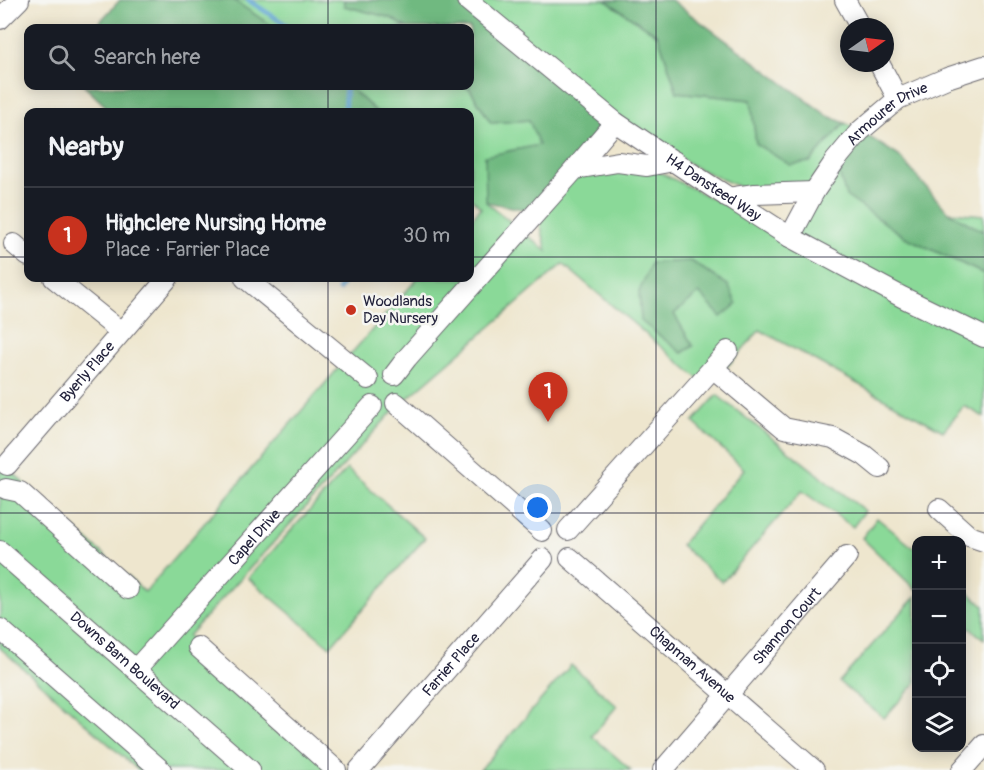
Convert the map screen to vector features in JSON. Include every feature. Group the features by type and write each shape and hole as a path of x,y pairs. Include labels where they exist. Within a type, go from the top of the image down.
{"street":[{"name":"H4 Dansteed Way","path":"467,0 615,122 728,198 790,237 902,297 984,337"},
{"path":"846,0 855,18"},
{"name":"Armourer Drive","path":"790,237 814,192 854,137 898,99 947,78 984,66"},
{"path":"884,72 898,99"},
{"path":"394,375 615,122"},
{"path":"575,170 618,162 647,166 674,161"},
{"path":"728,198 755,194 814,192"},
{"path":"59,282 121,332"},
{"name":"Byerly Place","path":"4,464 165,282"},
{"path":"250,282 368,379"},
{"path":"568,530 728,351"},
{"path":"713,368 784,428 833,438 880,468"},
{"path":"380,372 394,375 399,380 401,389 396,403 385,408 372,406 365,393 368,379 380,372"},
{"path":"396,403 542,531"},
{"name":"Capel Drive","path":"136,669 372,406"},
{"path":"4,464 10,478 3,492 20,492 128,589"},
{"path":"939,509 972,541"},
{"path":"552,526 568,530 574,544 570,558 558,564 543,560 536,545 542,531 552,526"},
{"name":"Downs Barn Boulevard","path":"0,551 250,770"},
{"name":"Shannon Court","path":"663,770 846,556"},
{"name":"Chapman Avenue","path":"570,558 814,770"},
{"name":"Farrier Place","path":"359,770 543,560"},
{"path":"0,629 161,770"},
{"path":"198,647 336,770"},
{"path":"962,770 984,745"},
{"path":"343,770 350,767 359,770"}],"green space":[{"path":"120,0 233,0 269,24 98,24"},
{"path":"233,0 344,0 344,6 391,18 401,24 269,24"},
{"path":"344,0 467,0 615,122 537,212 486,202 485,156 539,145 529,120 491,123 471,90 474,90 474,24 401,24 391,18 344,6"},
{"path":"467,0 605,0 658,35 677,92 751,100 756,144 810,162 845,123 860,131 905,237 984,274 984,417 964,406 943,431 760,330 725,369 699,379 563,264 395,409 188,636 345,770 138,770 0,648 0,461 145,592 414,282 474,282 474,216 481,208 474,201 474,108 373,108 352,90 471,90 491,123 529,120 540,146 508,151 486,202 547,251 537,212 575,169 647,166 790,237 814,192 755,194 699,169 615,122","holes":["651,263 737,304 699,293 673,314 693,346 682,353"]},
{"path":"605,0 671,0 828,116 845,123 810,162 790,165 756,144 751,100 677,92 658,35"},
{"path":"88,90 352,90 373,108 108,108"},
{"path":"860,131 899,156 948,212 984,232 984,274 905,237 846,196 835,161"},
{"path":"948,212 984,215 984,232"},
{"path":"691,261 728,285 737,304 721,317 699,293 674,314 693,346 682,353 641,321 639,292 651,263"},
{"path":"717,395 865,511 853,527 802,491 722,582 681,545 744,469 693,422"},
{"path":"347,469 425,538 330,647 248,578"},
{"path":"877,518 912,547 912,586 862,538"},
{"path":"966,590 984,606 984,639 969,628 966,631"},
{"path":"912,600 912,687 884,718 839,682"},
{"path":"571,665 617,706 592,736 631,770 480,770"}],"waterway":[{"path":"248,0 285,24"},
{"path":"344,108 346,90"},
{"path":"339,290 344,282"}],"place":[{"name":"Woodlands Day Nursery","path":"351,310"},
{"name":"Highclere Nursing Home","path":"548,422"}]}
